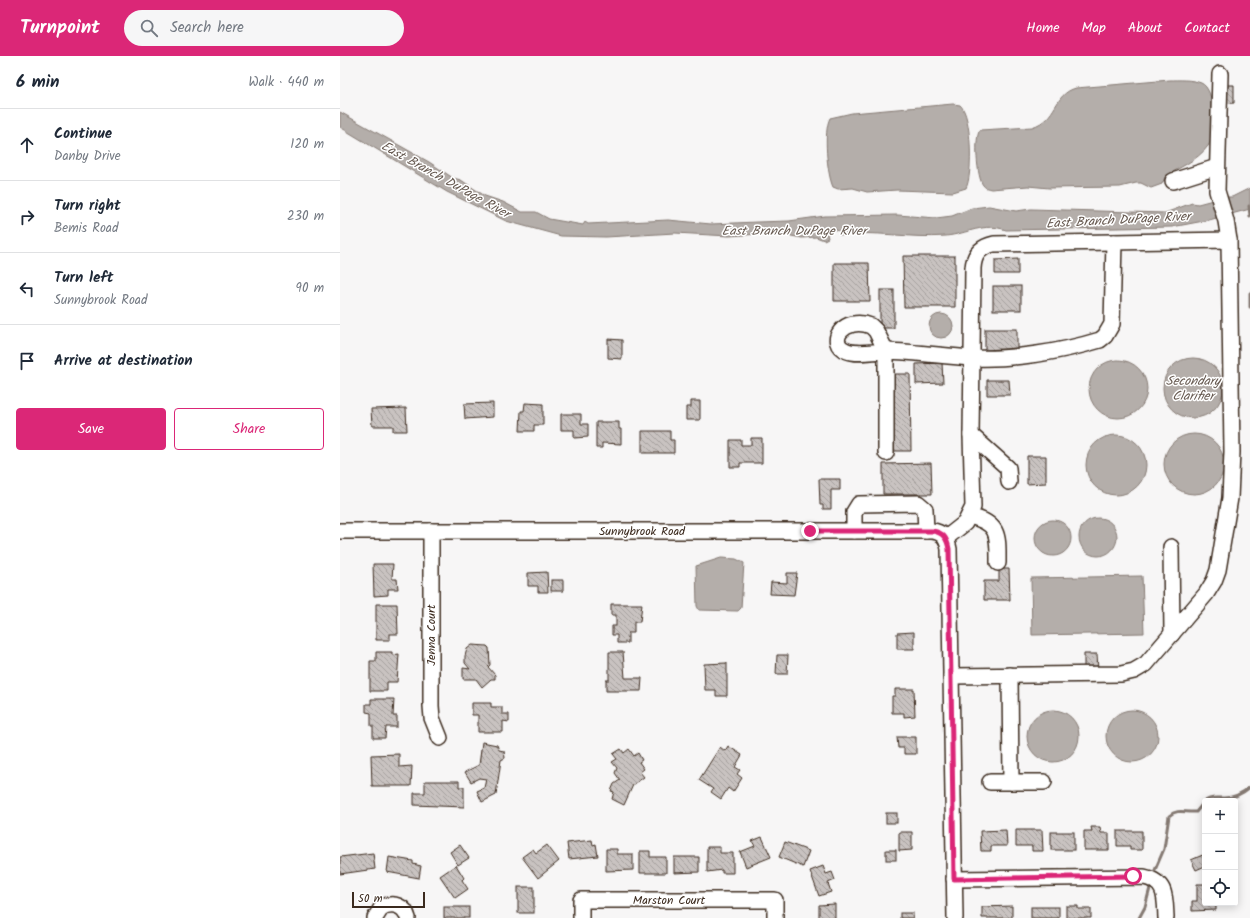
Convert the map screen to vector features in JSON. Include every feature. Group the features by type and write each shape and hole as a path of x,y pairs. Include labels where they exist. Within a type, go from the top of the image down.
{"street":[{"path":"951,676 1121,674 1134,671 1146,664 1206,594 1214,581 1229,504 1232,452 1229,240 1226,221 1217,191 1220,74"},
{"path":"1173,182 1217,166"},
{"path":"955,918 949,549 945,537 965,523 970,516 973,498 971,435 974,261 981,249 994,244 1229,240"},
{"path":"886,453 886,351 972,358 1018,357 1093,342 1105,336 1112,324 1114,242"},
{"path":"971,435 1008,468 1009,482"},
{"path":"854,531 854,512 859,504 910,503 921,504 925,509 926,531"},
{"path":"970,516 982,518 993,526 998,539 998,563"},
{"name":"Sunnybrook Road","path":"340,531 926,531 937,532 945,537"},
{"name":"Jenna Court","path":"431,531 431,706 432,718 440,738"},
{"path":"1171,547 1172,634"},
{"path":"1010,675 1011,782"},
{"path":"990,782 1044,782"},
{"path":"954,879 1133,876 1154,879 1163,890 1166,918"},
{"name":"Marston Court","path":"581,918 581,900 775,900 776,918"},
{"path":"376,918 382,907 393,904 404,909 408,918"}],"water":[{"path":"1170,80 1193,81 1201,83 1206,87 1212,102 1213,122 1211,140 1204,151 1193,160 1165,177 1162,184 1151,188 1141,183 1136,183 1120,187 1049,188 1028,186 991,189 983,185 979,174 977,158 977,141 980,130 1032,127 1047,118 1063,96 1076,88"},
{"path":"953,104 960,105 964,111 969,132 970,171 966,188 953,192 897,190 867,192 853,188 838,189 833,187 829,173 826,142 830,118 852,113"},
{"name":"East Branch DuPage River","path":"340,112 429,162 453,178 461,180 485,196 503,202 522,212 536,212 549,219 583,225 585,222 588,224 668,220 711,224 789,221 825,216 898,215 936,218 952,216 972,208 989,206 1016,211 1031,209 1165,213 1192,203 1198,204 1224,197 1232,197 1250,188 1250,209 1209,220 1172,227 1006,230 990,227 954,235 933,237 865,233 839,235 840,232 835,229 827,234 828,238 824,240 816,237 802,238 775,233 729,236 675,233 606,237 561,236 506,221 447,192 340,127"},
{"path":"941,314 946,315 952,321 952,331 946,337 941,338 936,337 930,331 929,326 930,321 936,315"},
{"name":"Secondary Clarifier","path":"1187,358 1199,358 1210,363 1218,371 1223,382 1221,400 1210,413 1199,418 1187,418 1176,413 1168,405 1163,394 1163,382 1168,371 1176,363"},
{"path":"1112,360 1124,360 1139,368 1147,383 1147,395 1139,410 1124,418 1112,418 1097,410 1089,395 1089,383 1097,368"},
{"name":"Secondary Clarifier","path":"1194,434 1206,436 1219,447 1222,452 1224,464 1222,476 1211,489 1206,492 1194,494 1182,492 1169,481 1166,476 1164,464 1166,452 1177,439 1182,436"},
{"path":"1110,435 1122,435 1133,440 1141,448 1146,459 1144,477 1133,490 1122,495 1110,495 1099,490 1091,482 1086,471 1086,459 1091,448 1099,440"},
{"path":"1098,518 1111,524 1117,537 1111,550 1098,556 1085,550 1079,537 1085,524"},
{"path":"1057,520 1066,525 1070,531 1070,545 1066,551 1057,556 1049,556 1040,551 1036,545 1035,534 1040,525 1046,521"},
{"path":"721,558 736,559 744,563 741,608 738,611 699,610 697,606 696,566"},
{"path":"1142,576 1144,633 1032,635 1031,578"},
{"path":"1053,710 1063,712 1071,718 1077,726 1079,736 1077,746 1071,754 1063,760 1053,762 1043,760 1035,754 1029,746 1027,736 1029,726 1035,718 1043,712"},
{"path":"1132,710 1142,712 1150,718 1156,726 1158,736 1156,746 1150,754 1142,760 1132,762 1122,760 1114,754 1108,746 1106,736 1108,726 1114,718 1122,712"}],"building":[{"path":"1223,85 1234,85 1234,103 1223,104"},
{"path":"903,256 955,256 955,307 904,307"},
{"path":"1018,259 1018,274 995,274 995,260"},
{"path":"834,263 869,263 870,301 834,301"},
{"path":"993,286 1021,286 1021,310 993,310"},
{"path":"880,290 894,290 894,328 880,328"},
{"path":"985,329 1017,329 1017,354 985,354"},
{"path":"608,339 622,340 622,359 608,358"},
{"path":"942,363 943,383 916,384 916,364"},
{"path":"892,374 910,374 911,451 893,451"},
{"path":"987,380 1009,380 1010,395 987,395"},
{"path":"691,401 700,401 700,420 686,420 686,407 691,407"},
{"path":"493,403 493,417 465,419 464,404"},
{"path":"525,403 543,404 543,425 534,425 534,431 520,431 521,411 524,411"},
{"path":"406,408 407,431 393,431 393,426 372,426 371,409"},
{"path":"561,414 581,414 581,424 588,424 588,437 574,438 574,430 561,430"},
{"path":"596,422 619,422 619,429 621,429 621,444 602,443 602,448 596,448"},
{"path":"642,431 670,431 670,440 674,440 674,453 642,453"},
{"path":"751,438 762,438 762,463 740,463 740,467 730,467 730,440 741,440 741,445 751,445"},
{"path":"1027,456 1046,456 1046,483 1027,484"},
{"path":"931,463 932,494 883,494 883,464"},
{"path":"819,479 840,479 840,490 831,490 831,509 823,509 823,505 820,505"},
{"path":"373,564 393,564 392,579 397,579 398,589 388,589 388,595 374,596"},
{"path":"999,569 1009,569 1010,600 984,600 984,581 999,581"},
{"path":"547,572 548,592 538,592 538,586 528,586 528,573"},
{"path":"787,573 797,573 794,595 770,594 771,582 787,583"},
{"path":"551,580 563,580 563,591 551,591"},
{"path":"376,604 397,604 398,634 390,634 390,640 376,640"},
{"path":"611,604 642,604 640,622 634,622 634,633 628,633 628,643 617,643 617,635 612,635 612,626 616,626 616,615 611,615"},
{"path":"914,632 914,649 897,649 897,633"},
{"path":"472,645 487,646 489,648 490,665 488,667 495,675 495,679 491,679 482,687 476,679 463,679 463,668 470,669 465,663 465,656 467,649"},
{"path":"376,652 392,652 392,655 399,654 397,682 387,682 387,691 370,691 370,661 376,661"},
{"path":"609,652 623,652 625,678 642,678 641,691 606,691 606,680 609,680"},
{"path":"1084,654 1097,654 1098,669 1084,669"},
{"path":"777,655 788,655 787,674 776,674"},
{"path":"727,663 727,696 716,696 716,690 705,690 704,664"},
{"path":"895,689 914,689 915,716 904,717 904,713 892,713 892,696 895,696"},
{"path":"371,699 394,699 393,716 397,716 397,727 386,727 385,738 373,738 371,713 366,712 366,704 371,704"},
{"path":"472,703 491,703 491,707 502,707 502,714 509,714 509,722 503,721 503,732 478,732 478,715 472,715"},
{"path":"897,737 916,737 916,754 904,754 904,748 898,748"},
{"path":"482,742 497,745 499,750 504,751 505,758 501,760 496,795 482,802 477,791 484,788 486,779 479,778 471,782 465,772 479,765"},
{"path":"728,746 742,755 735,767 740,770 737,774 742,778 733,792 728,788 721,799 711,792 713,789 699,780 720,747 725,751"},
{"path":"621,749 624,753 629,749 634,756 638,753 642,760 639,762 644,769 640,772 644,777 633,785 624,805 612,799 614,792 611,791 614,784 620,780 615,773 617,768 612,762 617,759 613,754"},
{"path":"399,754 399,767 412,766 411,786 372,786 371,755"},
{"path":"425,781 459,781 459,787 464,787 464,807 414,805 414,793 425,793"},
{"path":"886,813 897,813 897,823 886,823"},
{"path":"1091,827 1100,827 1101,833 1109,833 1109,850 1084,850 1084,831 1092,831"},
{"path":"1006,830 1007,846 991,846 991,851 981,851 980,831"},
{"path":"1016,830 1042,830 1043,851 1032,851 1032,846 1016,846"},
{"path":"1117,831 1142,831 1142,850 1130,850 1130,846 1117,846"},
{"path":"899,832 912,832 912,850 899,851"},
{"path":"1051,832 1074,832 1074,850 1051,850"},
{"path":"762,837 771,857 746,867 740,852 755,846 752,841"},
{"path":"592,840 593,845 596,844 598,856 569,859 567,843"},
{"path":"785,842 809,851 803,867 779,857"},
{"path":"460,845 469,858 458,865 450,852"},
{"path":"547,845 559,861 538,878 522,857 533,849 536,853"},
{"path":"707,847 720,847 720,853 733,853 733,873 722,873 722,870 707,872"},
{"path":"606,849 617,849 617,854 633,854 633,870 606,871"},
{"path":"886,850 896,850 896,860 886,860"},
{"path":"640,851 650,851 650,857 666,857 666,873 640,873"},
{"path":"373,853 375,869 340,874 340,857"},
{"path":"1202,855 1202,867 1196,870 1191,860"},
{"path":"389,857 413,861 413,864 421,866 419,878 387,872"},
{"path":"674,857 699,857 699,872 674,873"},
{"path":"456,865 464,878 462,880 468,889 455,898 440,876"},
{"path":"823,866 826,874 832,872 835,880 828,883 831,892 819,896 810,871"},
{"path":"1197,884 1202,884 1202,906 1216,906 1216,910 1192,911 1192,901 1197,901"},
{"path":"518,887 534,887 534,913 518,913"},
{"path":"835,904 835,918 819,918 819,905"},
{"path":"1012,906 1012,918 982,918 982,907"},
{"path":"1066,906 1078,906 1078,909 1091,909 1091,918 1066,918"},
{"path":"444,907 469,907 469,918 444,918"},
{"path":"1031,907 1059,907 1059,918 1031,918"},
{"path":"900,913 913,913 913,918 900,918"}],"waterway":[{"path":"1249,206 1250,216"},
{"path":"1250,293 1250,307"},
{"path":"1227,798 1241,793 1250,787"},
{"path":"1155,870 1164,849 1169,816 1179,811 1196,812 1202,805"},
{"path":"1139,918 1145,907 1150,888"}],"route":[{"path":"810,531 932,531 941,533 946,538 949,549 954,879 1133,876"}]}
